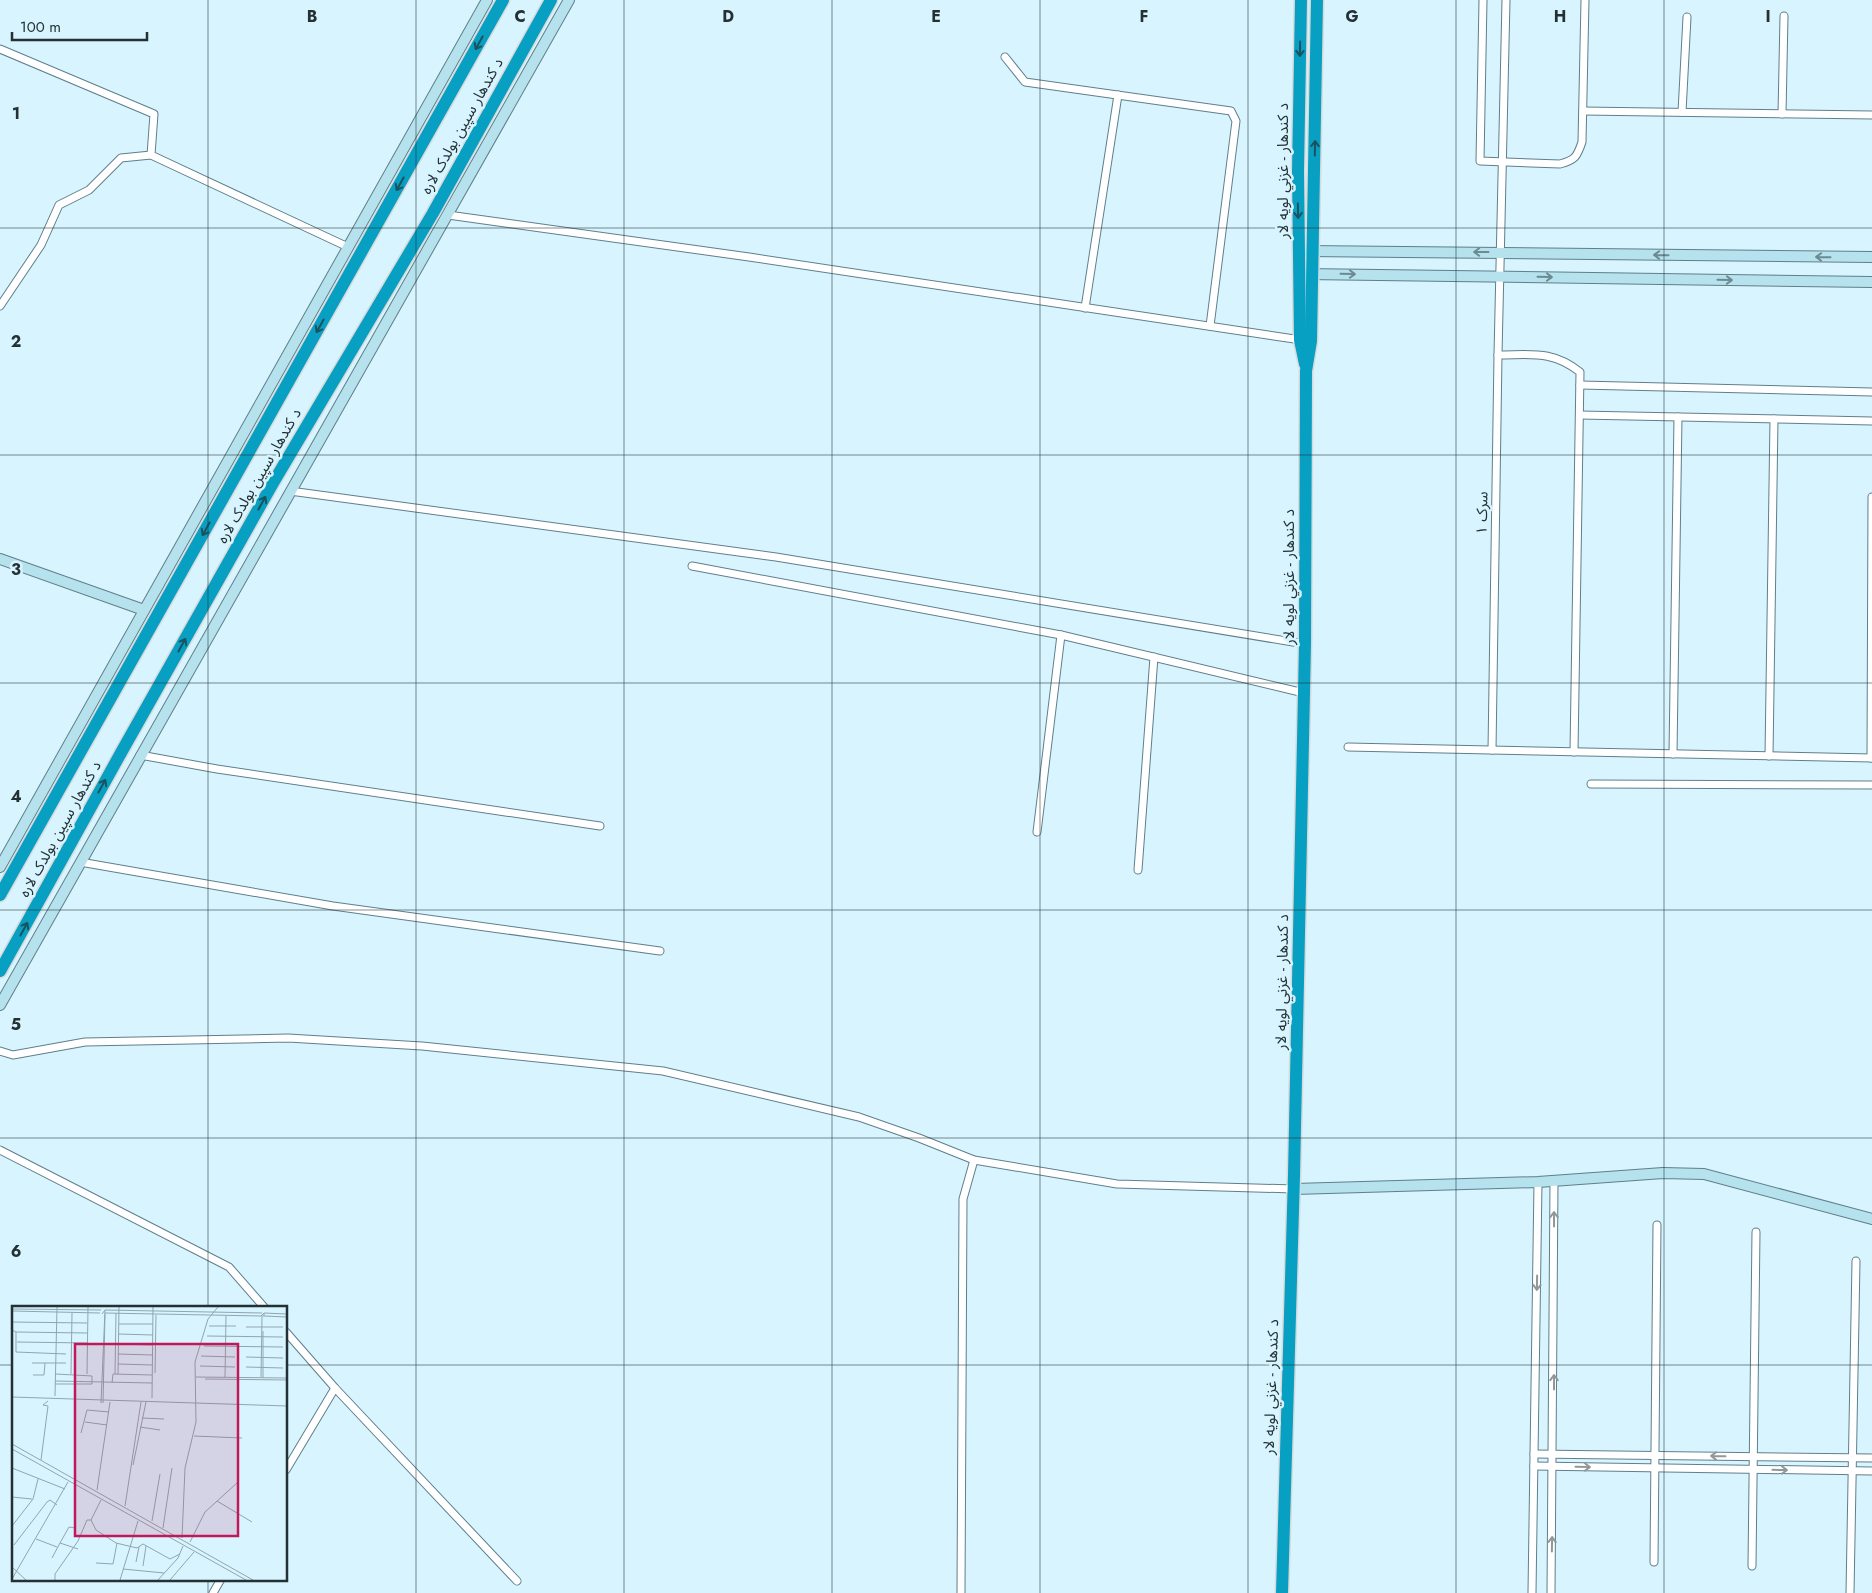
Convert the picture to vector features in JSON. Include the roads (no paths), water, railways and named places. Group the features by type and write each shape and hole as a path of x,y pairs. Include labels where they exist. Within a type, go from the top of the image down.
{"highway":[{"name":"د کندهار سپین بولدک لاره","path":"0,895 503,0"},
{"name":"د کندهار سپین بولدک لاره","path":"0,971 268,492 433,213 551,0"},
{"name":"د کندهار - غزني لويه لار","path":"1302,0 1298,171 1299,274 1306,341"},
{"name":"د کندهار - غزني لويه لار","path":"1282,1593 1294,1188 1305,644 1306,341 1313,251 1317,0"}],"street":[{"path":"0,867 487,0"},
{"path":"0,1005 569,0"},
{"path":"1482,0 1480,161 1560,164 1572,160 1579,152 1582,142 1585,0"},
{"name":"سرک ۱","path":"1492,750 1506,0"},
{"path":"1782,114 1784,16"},
{"path":"1682,112 1687,17"},
{"path":"0,49 154,114 151,155"},
{"path":"1005,57 1025,82 1231,111 1236,121 1210,326"},
{"path":"1085,308 1118,95"},
{"path":"1583,110 1872,115"},
{"path":"0,306 41,245 58,205 89,190 121,158 151,155 348,247"},
{"path":"448,215 1306,341"},
{"path":"1299,251 1872,257"},
{"path":"1299,274 1872,282"},
{"path":"1498,355 1551,356 1567,361 1580,372 1574,752"},
{"path":"1580,385 1872,392"},
{"path":"1580,415 1872,421"},
{"path":"1673,754 1678,417"},
{"path":"1770,756 1774,419"},
{"path":"290,491 776,557 1305,644"},
{"path":"1348,747 1872,758 1872,497"},
{"path":"0,560 144,610"},
{"path":"692,566 1061,635 1304,693"},
{"path":"1037,832 1061,635"},
{"path":"1138,870 1154,657"},
{"path":"140,755 218,769 600,826"},
{"path":"1591,784 1872,785"},
{"path":"80,862 333,906 660,951"},
{"path":"0,1051 13,1055 85,1042 288,1038 422,1046 663,1070 859,1117 974,1160 1117,1184 1294,1188 1538,1182 1663,1173 1704,1174 1872,1219"},
{"path":"0,1150 229,1266 263,1306"},
{"path":"961,1593 963,1199 974,1160"},
{"path":"1551,1593 1554,1181"},
{"path":"1532,1593 1538,1182"},
{"path":"1654,1562 1657,1225"},
{"path":"1752,1566 1756,1232"},
{"path":"1850,1593 1856,1261"},
{"path":"288,1334 335,1388 517,1581"},
{"path":"288,1467 335,1388"},
{"path":"1534,1454 1872,1458"},
{"path":"1534,1466 1872,1472"},
{"path":"213,1593 220,1580"}]}
